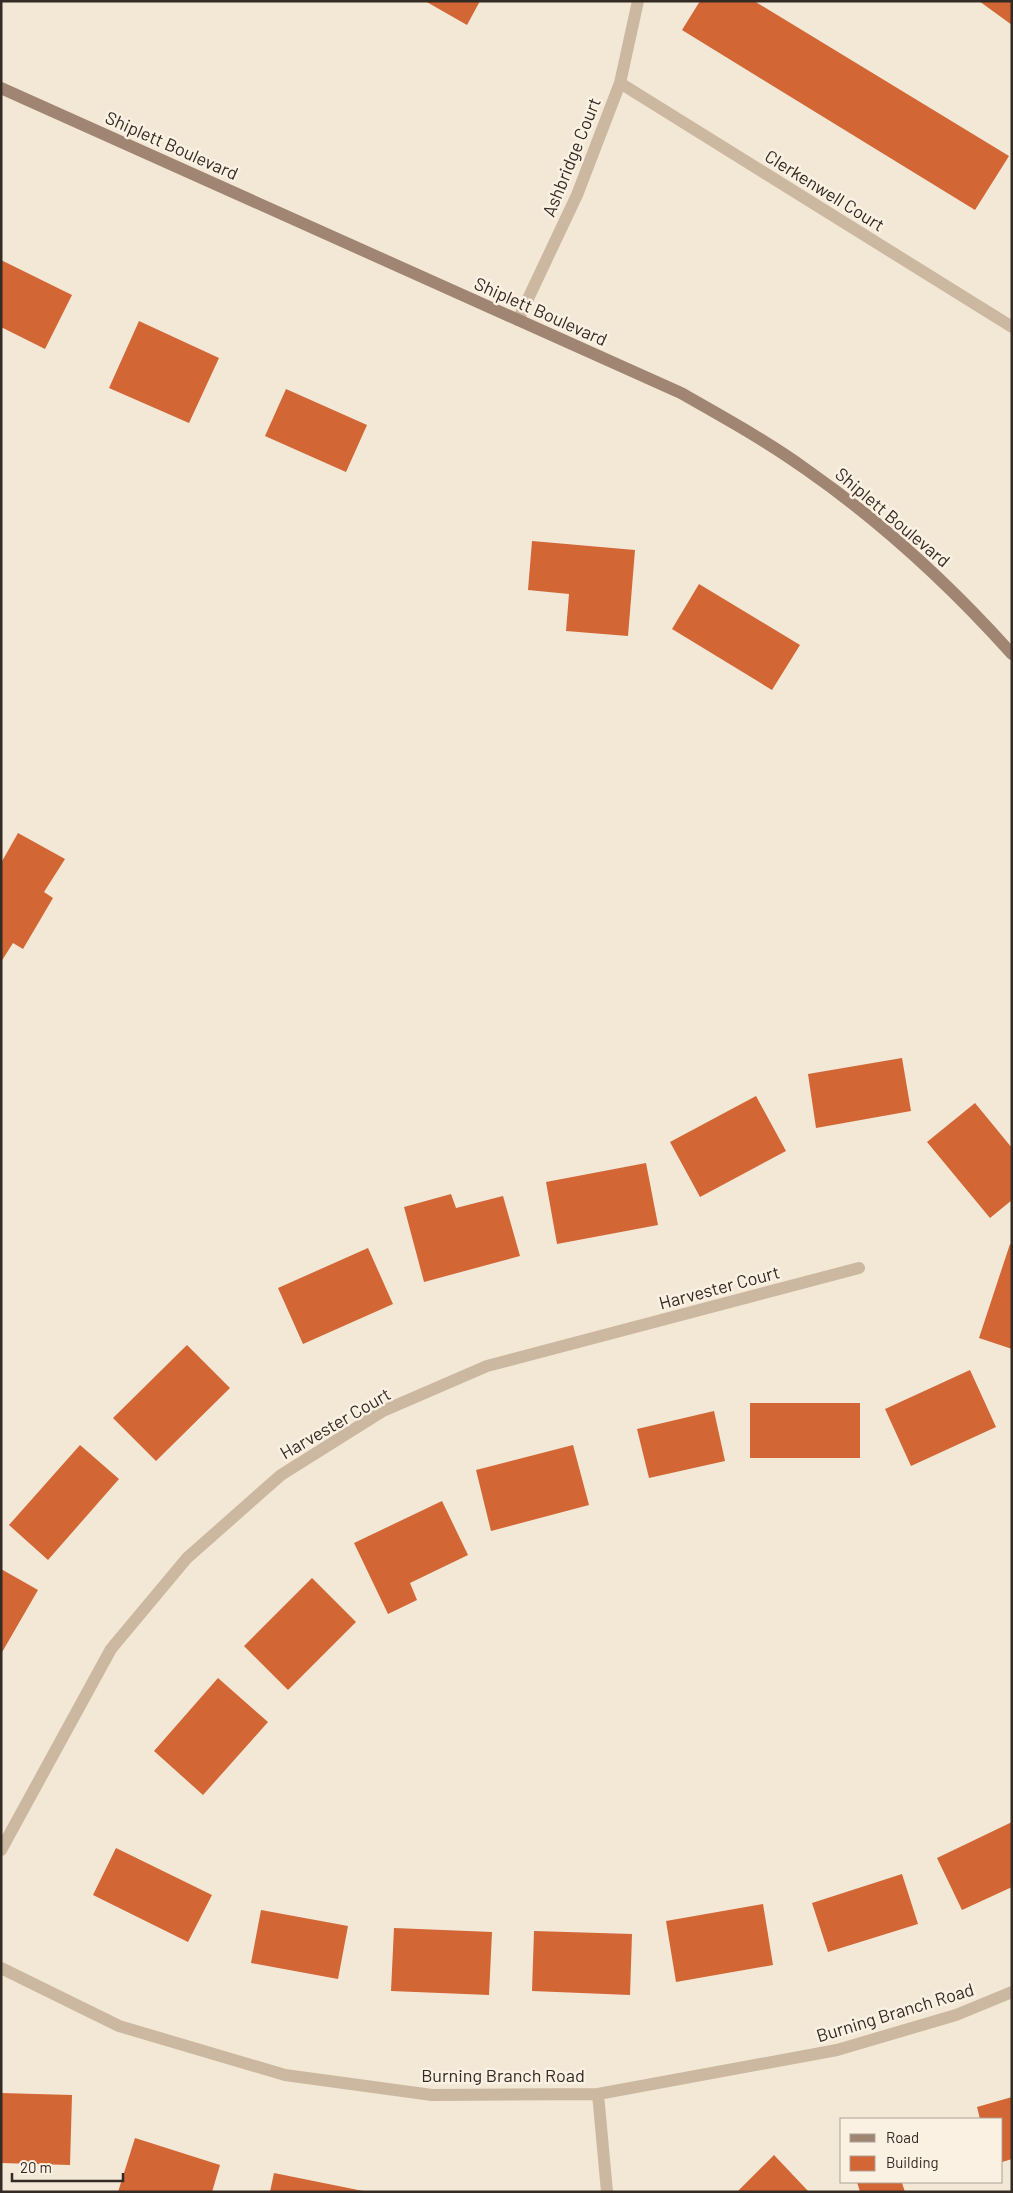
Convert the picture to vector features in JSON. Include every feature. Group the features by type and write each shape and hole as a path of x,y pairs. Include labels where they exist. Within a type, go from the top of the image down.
{"street":[{"name":"Ashbridge Court","path":"518,320 577,195 620,83 638,1"},
{"name":"Clerkenwell Court","path":"620,83 1012,327"},
{"name":"Shiplett Boulevard","path":"1,88 680,393 744,429 806,469 866,514 927,566 980,618 1012,654"},
{"name":"Harvester Court","path":"1,1850 111,1649 186,1558 281,1475 384,1411 488,1366 859,1268"},
{"name":"Burning Branch Road","path":"1,1968 119,2026 285,2075 432,2095 598,2094 837,2050 956,2015 1012,1992"},
{"path":"598,2094 607,2192"}],"building":[{"path":"425,1 480,1 467,25"},
{"path":"700,1 754,1 1009,156 975,210 682,30"},
{"path":"979,1 1012,1 1012,25"},
{"path":"1,260 72,295 45,349 1,327"},
{"path":"139,321 219,358 189,423 109,388"},
{"path":"286,389 367,425 346,472 265,436"},
{"path":"532,541 635,550 628,636 566,631 569,594 528,590"},
{"path":"699,584 800,645 772,690 672,629"},
{"path":"18,833 65,859 44,892 53,898 23,949 13,943 1,962 1,863"},
{"path":"902,1058 911,1111 816,1128 808,1074"},
{"path":"756,1096 786,1151 700,1197 670,1142"},
{"path":"975,1103 1012,1148 1012,1200 990,1218 927,1142"},
{"path":"646,1163 658,1225 557,1244 546,1182"},
{"path":"451,1194 456,1208 503,1196 520,1256 424,1282 404,1207"},
{"path":"1010,1244 1012,1245 1012,1349 979,1338"},
{"path":"368,1248 393,1304 303,1344 278,1288"},
{"path":"187,1345 230,1388 156,1461 113,1418"},
{"path":"970,1370 996,1427 911,1466 885,1409"},
{"path":"750,1403 860,1403 860,1458 750,1458"},
{"path":"714,1411 725,1461 649,1478 637,1429"},
{"path":"80,1445 119,1479 48,1560 9,1525"},
{"path":"573,1445 589,1505 491,1531 476,1470"},
{"path":"442,1501 468,1555 410,1583 417,1600 388,1614 354,1543"},
{"path":"1,1569 38,1590 1,1654"},
{"path":"312,1578 356,1622 288,1690 244,1646"},
{"path":"218,1678 268,1722 203,1795 154,1751"},
{"path":"1012,1822 1012,1887 962,1910 937,1858"},
{"path":"116,1848 212,1895 188,1942 93,1895"},
{"path":"902,1874 918,1924 828,1952 812,1903"},
{"path":"763,1904 773,1965 676,1982 666,1921"},
{"path":"261,1910 348,1926 338,1979 251,1963"},
{"path":"394,1928 492,1932 489,1995 391,1991"},
{"path":"534,1931 632,1934 630,1995 532,1991"},
{"path":"1,2093 72,2095 70,2165 1,2163"},
{"path":"1012,2097 1012,2159 1003,2162 1003,2118 980,2118 977,2107"},
{"path":"135,2138 220,2165 212,2192 118,2192"},
{"path":"774,2155 809,2192 737,2192"},
{"path":"274,2173 363,2191 363,2192 270,2192"},
{"path":"857,2183 902,2183 905,2192 860,2192"}]}
